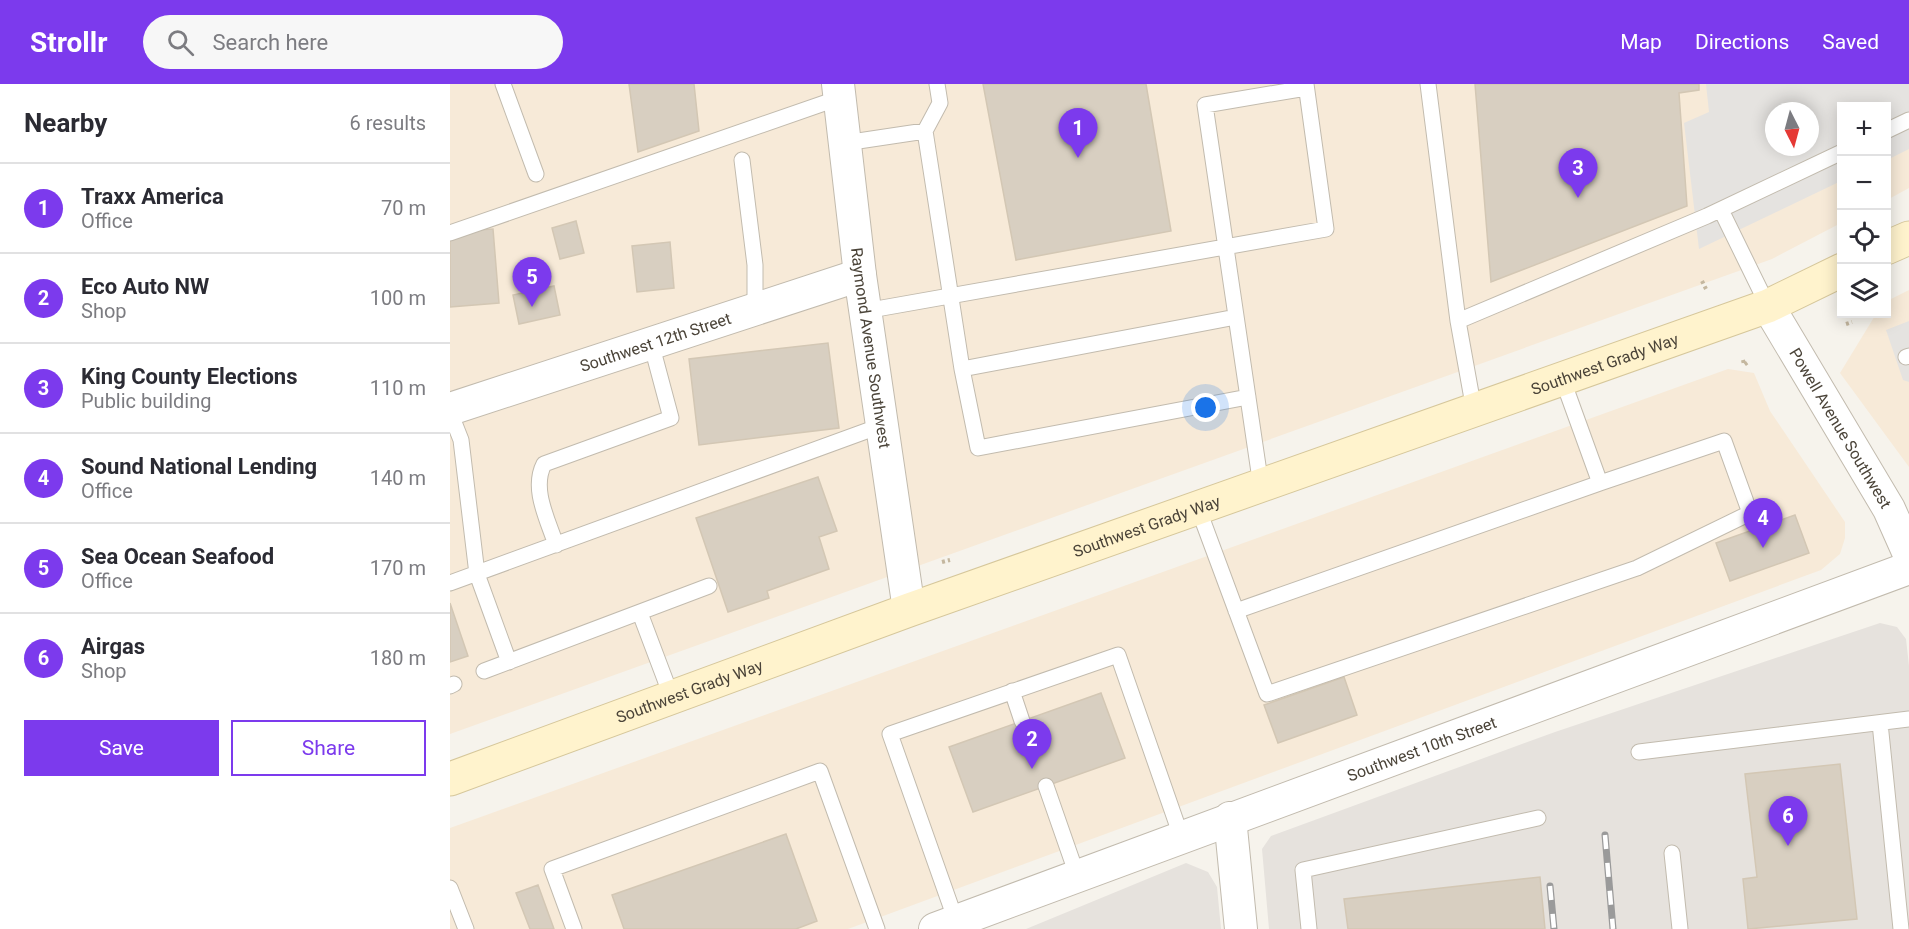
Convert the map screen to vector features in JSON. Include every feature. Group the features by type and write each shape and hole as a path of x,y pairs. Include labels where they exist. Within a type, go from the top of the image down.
{"main road":[{"path":"1891,246 1909,237"},
{"name":"Southwest Grady Way","path":"450,779 909,610 1768,306 1837,272"}],"street":[{"name":"Raymond Avenue Southwest","path":"839,91 880,426 909,610"},
{"name":"Southwest 12th Street","path":"450,410 860,275"},
{"name":"Powell Avenue Southwest","path":"1768,306 1889,510 1909,554"},
{"name":"Southwest 10th Street","path":"945,925 1909,568"},
{"path":"1230,818 1241,929"}],"lane":[{"path":"503,84 536,174"},
{"path":"937,84 940,103 925,131 962,369 978,448 1248,397"},
{"path":"1428,84 1458,321 1473,410"},
{"path":"865,311 1226,245 1326,229 1306,86 1205,105 1226,245 1261,486"},
{"path":"450,233 839,91"},
{"path":"1891,129 1909,120"},
{"path":"844,143 925,131"},
{"path":"1458,321 1721,210 1837,154"},
{"path":"742,160 755,265 755,309"},
{"path":"1721,210 1768,306"},
{"path":"962,369 1236,317"},
{"path":"556,545 541,501 538,475 544,464 671,418 651,343"},
{"path":"1563,378 1600,483"},
{"path":"450,410 461,440 477,574 509,662"},
{"path":"450,583 880,426"},
{"path":"1198,508 1236,611 1267,694 1637,568 1750,513 1724,441 1236,611"},
{"path":"484,671 709,586"},
{"path":"640,613 672,698"},
{"path":"945,925 890,734 1118,655 1181,836"},
{"path":"1012,692 1023,720"},
{"path":"1639,752 1909,719"},
{"path":"1880,723 1901,929"},
{"path":"574,929 552,869 820,771 877,929"},
{"path":"1046,786 1077,875"},
{"path":"1309,929 1303,870 1538,818"},
{"path":"1672,853 1680,929"},
{"path":"452,895 466,929"}],"path":[{"path":"1702,281 1706,289"},
{"path":"1846,324 1852,322"},
{"path":"1743,360 1744,365 1749,362"},
{"path":"942,562 950,560"}],"shaded area":[{"path":"450,84 1909,84 1909,188 1891,198 1891,102 1837,102 1837,225 1772,259 450,734"},
{"path":"1706,84 1909,84 1909,149 1891,158 1891,102 1837,102 1837,183 1699,249 1684,123 1709,112"},
{"path":"1909,290 1909,467 1840,373 1874,318 1891,318 1891,299"},
{"path":"1909,321 1909,382 1903,380 1886,330"},
{"path":"1728,369 1754,373 1770,411 1845,522 1845,538 1840,554 1821,570 848,929 450,929 450,828"},
{"path":"1880,623 1897,627 1906,639 1909,666 1909,929 1269,929 1262,849 1271,836 1555,732"},
{"path":"1186,863 1208,872 1217,887 1221,929 1026,929"}],"building":[{"path":"629,84 694,84 699,131 638,152"},
{"path":"983,84 1146,84 1171,231 1016,260"},
{"path":"1475,84 1699,84 1699,90 1679,93 1687,206 1491,282"},
{"path":"576,221 584,253 560,259 552,228"},
{"path":"493,229 499,303 450,307 450,241 477,230"},
{"path":"670,242 674,288 637,292 632,246"},
{"path":"554,286 560,315 519,324 513,295"},
{"path":"828,343 839,428 699,445 689,359"},
{"path":"818,477 837,531 819,537 829,569 767,591 769,598 728,612 696,518"},
{"path":"1795,515 1809,553 1730,581 1716,543"},
{"path":"450,603 468,656 450,662"},
{"path":"1344,677 1357,715 1278,743 1264,705"},
{"path":"1101,693 1125,758 973,812 949,747"},
{"path":"1840,764 1857,919 1748,929 1743,879 1757,877 1745,774"},
{"path":"786,834 817,921 796,929 624,929 612,895"},
{"path":"1540,877 1545,929 1348,929 1344,899"},
{"path":"538,885 554,929 530,929 516,893"}],"railway":[{"path":"1605,835 1613,929"},
{"path":"1550,886 1554,929"}],"place":[{"name":"Traxx America","path":"1078,158"},
{"name":"King County Elections","path":"1578,198"},
{"name":"Sea Ocean Seafood","path":"532,307"},
{"name":"Sound National Lending","path":"1763,548"},
{"name":"Eco Auto NW","path":"1032,769"},
{"name":"Airgas","path":"1788,846"}]}
